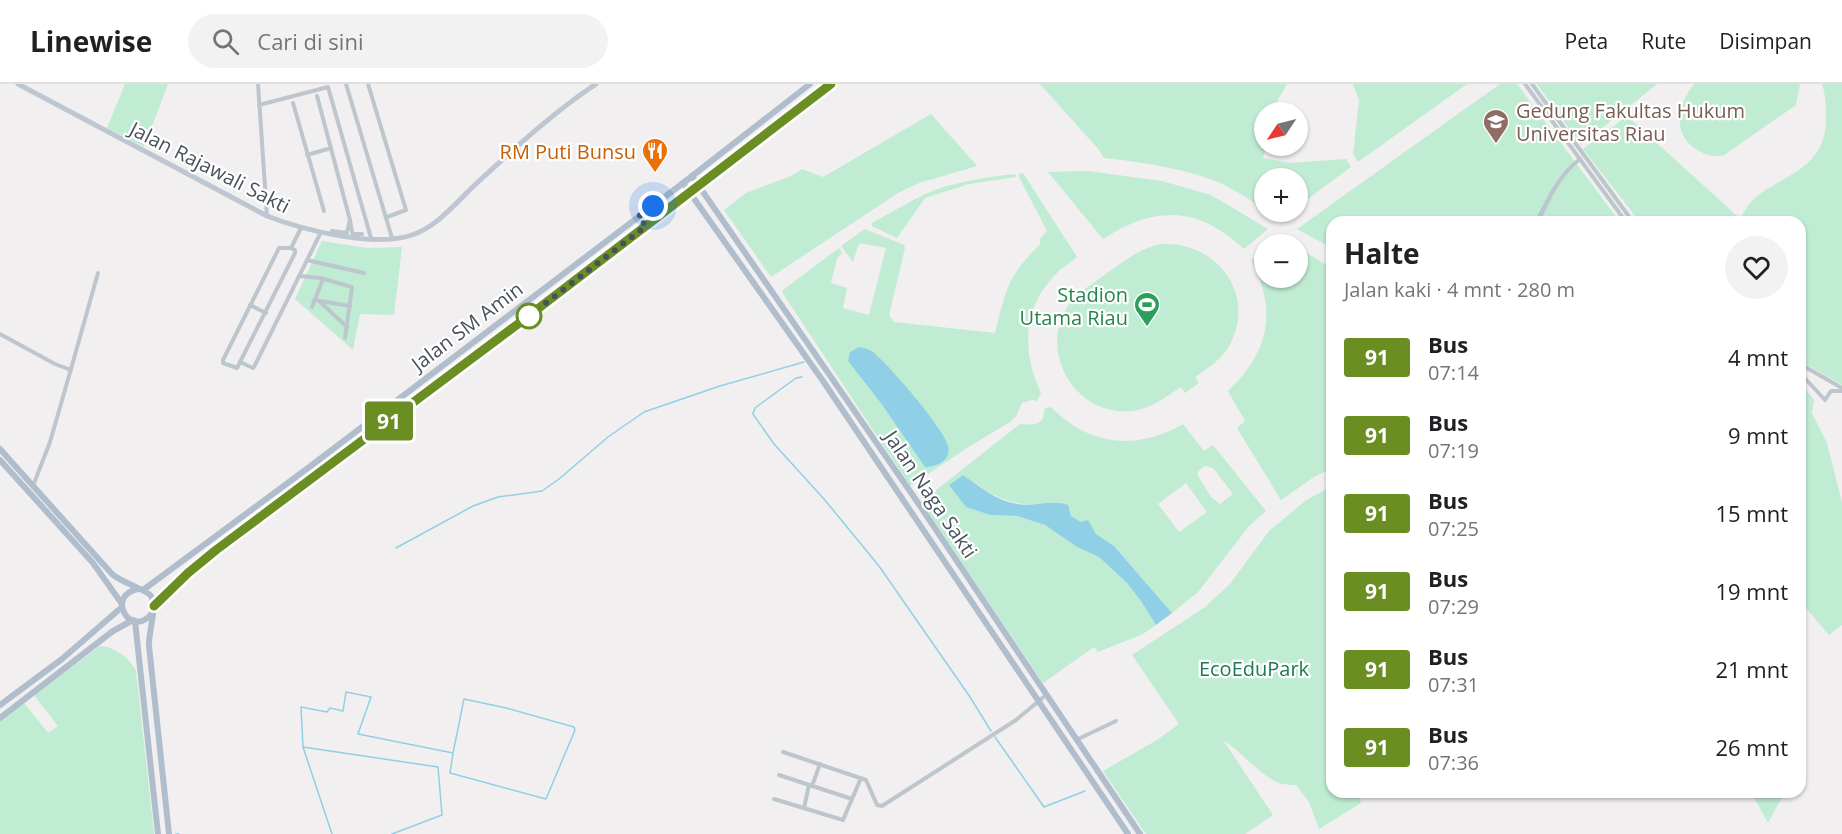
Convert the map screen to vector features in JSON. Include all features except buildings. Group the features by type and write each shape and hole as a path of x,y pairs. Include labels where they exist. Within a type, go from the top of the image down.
{"main road":[{"name":"Jalan Rajawali Sakti","path":"18,84 267,216 301,228 371,238 409,236 430,226 508,154 596,84"},
{"name":"Jalan SM Amin","path":"140,590 305,470 810,84"},
{"name":"Jalan SM Amin","path":"153,609 172,587 216,550 831,84"},
{"name":"Jalan Naga Sakti","path":"692,176 914,497 1140,834"},
{"name":"Jalan Naga Sakti","path":"683,183 823,381 1128,834"},
{"path":"638,217 646,226"},
{"path":"0,449 112,574 122,582 150,595 153,609 149,642 169,834"},
{"path":"0,460 93,563 122,606 124,614 134,621 158,834"},
{"path":"0,705 111,619 122,606 128,593 140,590"},
{"path":"0,718 113,631 134,621 145,620 153,609"}],"street":[{"path":"258,84 267,216"},
{"path":"346,84 392,238"},
{"path":"368,84 406,210 387,217"},
{"path":"1525,84 1622,216"},
{"path":"1532,84 1629,216"},
{"path":"260,105 326,86 371,238"},
{"path":"317,96 350,220 350,235"},
{"path":"293,103 324,211"},
{"path":"308,155 331,148"},
{"path":"1541,216 1550,194 1580,159"},
{"path":"291,248 301,228"},
{"path":"332,231 350,235 362,234"},
{"path":"240,362 254,367 321,232"},
{"path":"279,248 291,248 295,252 266,313 235,369 222,361 279,248"},
{"path":"306,260 364,273"},
{"path":"33,486 50,442 98,273"},
{"path":"299,276 351,286 345,338"},
{"path":"312,307 323,279"},
{"path":"316,300 350,306"},
{"path":"316,300 347,328"},
{"path":"250,305 266,313"},
{"path":"0,334 55,364 71,370"},
{"path":"1806,368 1842,390"},
{"path":"1806,379 1825,400 1831,391 1842,390"},
{"path":"783,752 866,780 877,805 882,806 1016,720 1046,695"},
{"path":"1076,740 1116,721"},
{"path":"804,808 820,764"},
{"path":"779,775 852,799"},
{"path":"774,799 843,820 861,778"}],"green space":[{"path":"125,84 168,84 144,147 107,128"},
{"path":"1040,84 1287,84 1277,102 1254,102 1254,156 1264,156 1263,158 1290,163 1346,159 1351,167 1308,199 1308,168 1254,168 1254,202 1210,179 1184,171 1104,158"},
{"path":"1353,84 1467,84 1358,162 1353,154 1359,100"},
{"path":"1500,84 1517,84 1616,216 1326,216 1326,245 1297,229"},
{"path":"1537,84 1657,84 1581,145"},
{"path":"1694,84 1800,84 1796,105 1724,155 1717,156 1695,148 1684,137 1681,130 1682,107 1685,97"},
{"path":"1822,84 1842,84 1842,385 1806,364 1806,216 1743,216 1747,207 1759,195 1787,178 1814,157 1822,142 1826,121"},
{"path":"931,114 977,166 919,183 898,193 771,277 724,210 746,193 791,176 802,169 823,177"},
{"path":"1627,116 1737,216 1635,216 1583,149"},
{"path":"1088,171 1162,181 1211,195 1268,229 1262,234 1254,234 1254,241 1244,249 1227,235 1193,218 1176,215 1158,216 1140,220 1103,239 1048,172"},
{"path":"1023,173 1077,257 1057,272 1044,288 1031,317 1028,347 1041,393 1037,401 1022,403 1016,416 1010,422 910,486 782,292 839,248 842,253 837,258 831,283 847,288 843,308 869,315 886,248 859,243 853,262 841,246 865,229 904,245 905,248 889,315 894,322 995,333 1014,275 1040,245 1040,239 1047,231 1019,174","holes":["871,350 939,428 883,406 848,361"]},
{"path":"1015,174 1016,177 969,184 925,198 897,238 872,226 872,223 937,189 972,180"},
{"path":"322,241 367,248 402,247 394,315 360,314 353,350 295,299"},
{"name":"Stadion Utama Riau","path":"1162,244 1182,245 1200,252 1215,262 1227,275 1235,291 1238,309 1237,327 1226,351 1195,377 1199,383 1185,393 1181,387 1145,408 1132,411 1111,410 1093,403 1078,392 1066,376 1059,359 1057,340 1061,321 1070,303 1082,291 1133,256"},
{"path":"1308,254 1326,264 1326,471 1281,500 1237,428 1245,421 1228,391 1253,361 1260,346 1265,330 1265,297 1262,288 1308,288"},
{"path":"1806,390 1814,400 1812,413 1827,443 1842,502 1842,625 1829,635 1806,608"},
{"path":"1051,407 1081,430 1097,437 1114,440 1131,441 1148,438 1166,433 1183,424 1204,451 1213,445 1266,511 1249,526 1198,592 1172,613 1114,546 1096,534 1088,521 1081,522 1071,516 1061,502 1032,505 1009,501 987,491 963,475 950,485 967,507 990,515 1017,516 1045,525 1077,547 1099,557 1127,583 1156,625 1143,634 1098,652 1094,647 1043,683 921,502 1020,424 1034,424 1040,421 1044,415 1044,409","holes":["1205,466 1213,468 1233,494 1220,504 1211,497 1197,474","1186,483 1207,512 1179,532 1158,504"]},
{"name":"EcoEduPark","path":"1326,489 1326,798 1360,798 1361,803 1319,829 1309,802 1296,785 1282,784 1270,778 1223,740 1273,815 1245,834 1146,834 1103,771 1157,740 1179,724 1132,655 1205,607 1230,584 1269,531 1305,501"},
{"path":"100,646 111,648 121,654 136,671 154,834 0,834 0,721 24,703 48,733 58,726 34,695"},
{"path":"1754,798 1782,798 1768,823"}],"water":[{"path":"859,347 871,350 880,358 937,425 949,451 942,462 925,467 883,406 848,361 850,352"},
{"path":"963,475 1002,500 1023,505 1063,503 1068,505 1071,516 1081,522 1088,520 1096,534 1114,546 1172,613 1156,625 1127,583 1099,557 1077,547 1045,525 1017,516 990,515 966,507 949,485"}],"waterway":[{"path":"1538,216 1553,188"},
{"path":"396,548 473,506 498,497 542,491 608,437 644,412 720,386 804,362"},
{"path":"802,377 796,378 755,408 753,414 774,444 824,499 879,566 991,731"},
{"path":"303,747 301,707 327,712 330,708 343,711 346,692 371,697 358,734 453,753 464,699 506,708 574,727 575,730 546,799 450,773 453,753"},
{"path":"995,737 1044,807 1085,791"},
{"path":"332,834 303,747 438,767 442,815 392,834"}],"bus line":[{"name":"91","path":"154,606 216,550 629,240 688,192 831,84"}],"place":[{"name":"Gedung Fakultas Hukum Universitas Riau","path":"1496,145"},
{"name":"RM Puti Bunsu","path":"655,174"},
{"name":"Stadion Utama Riau","path":"1147,328"}],"route":[{"path":"529,316 646,226 638,217 653,206"}]}
